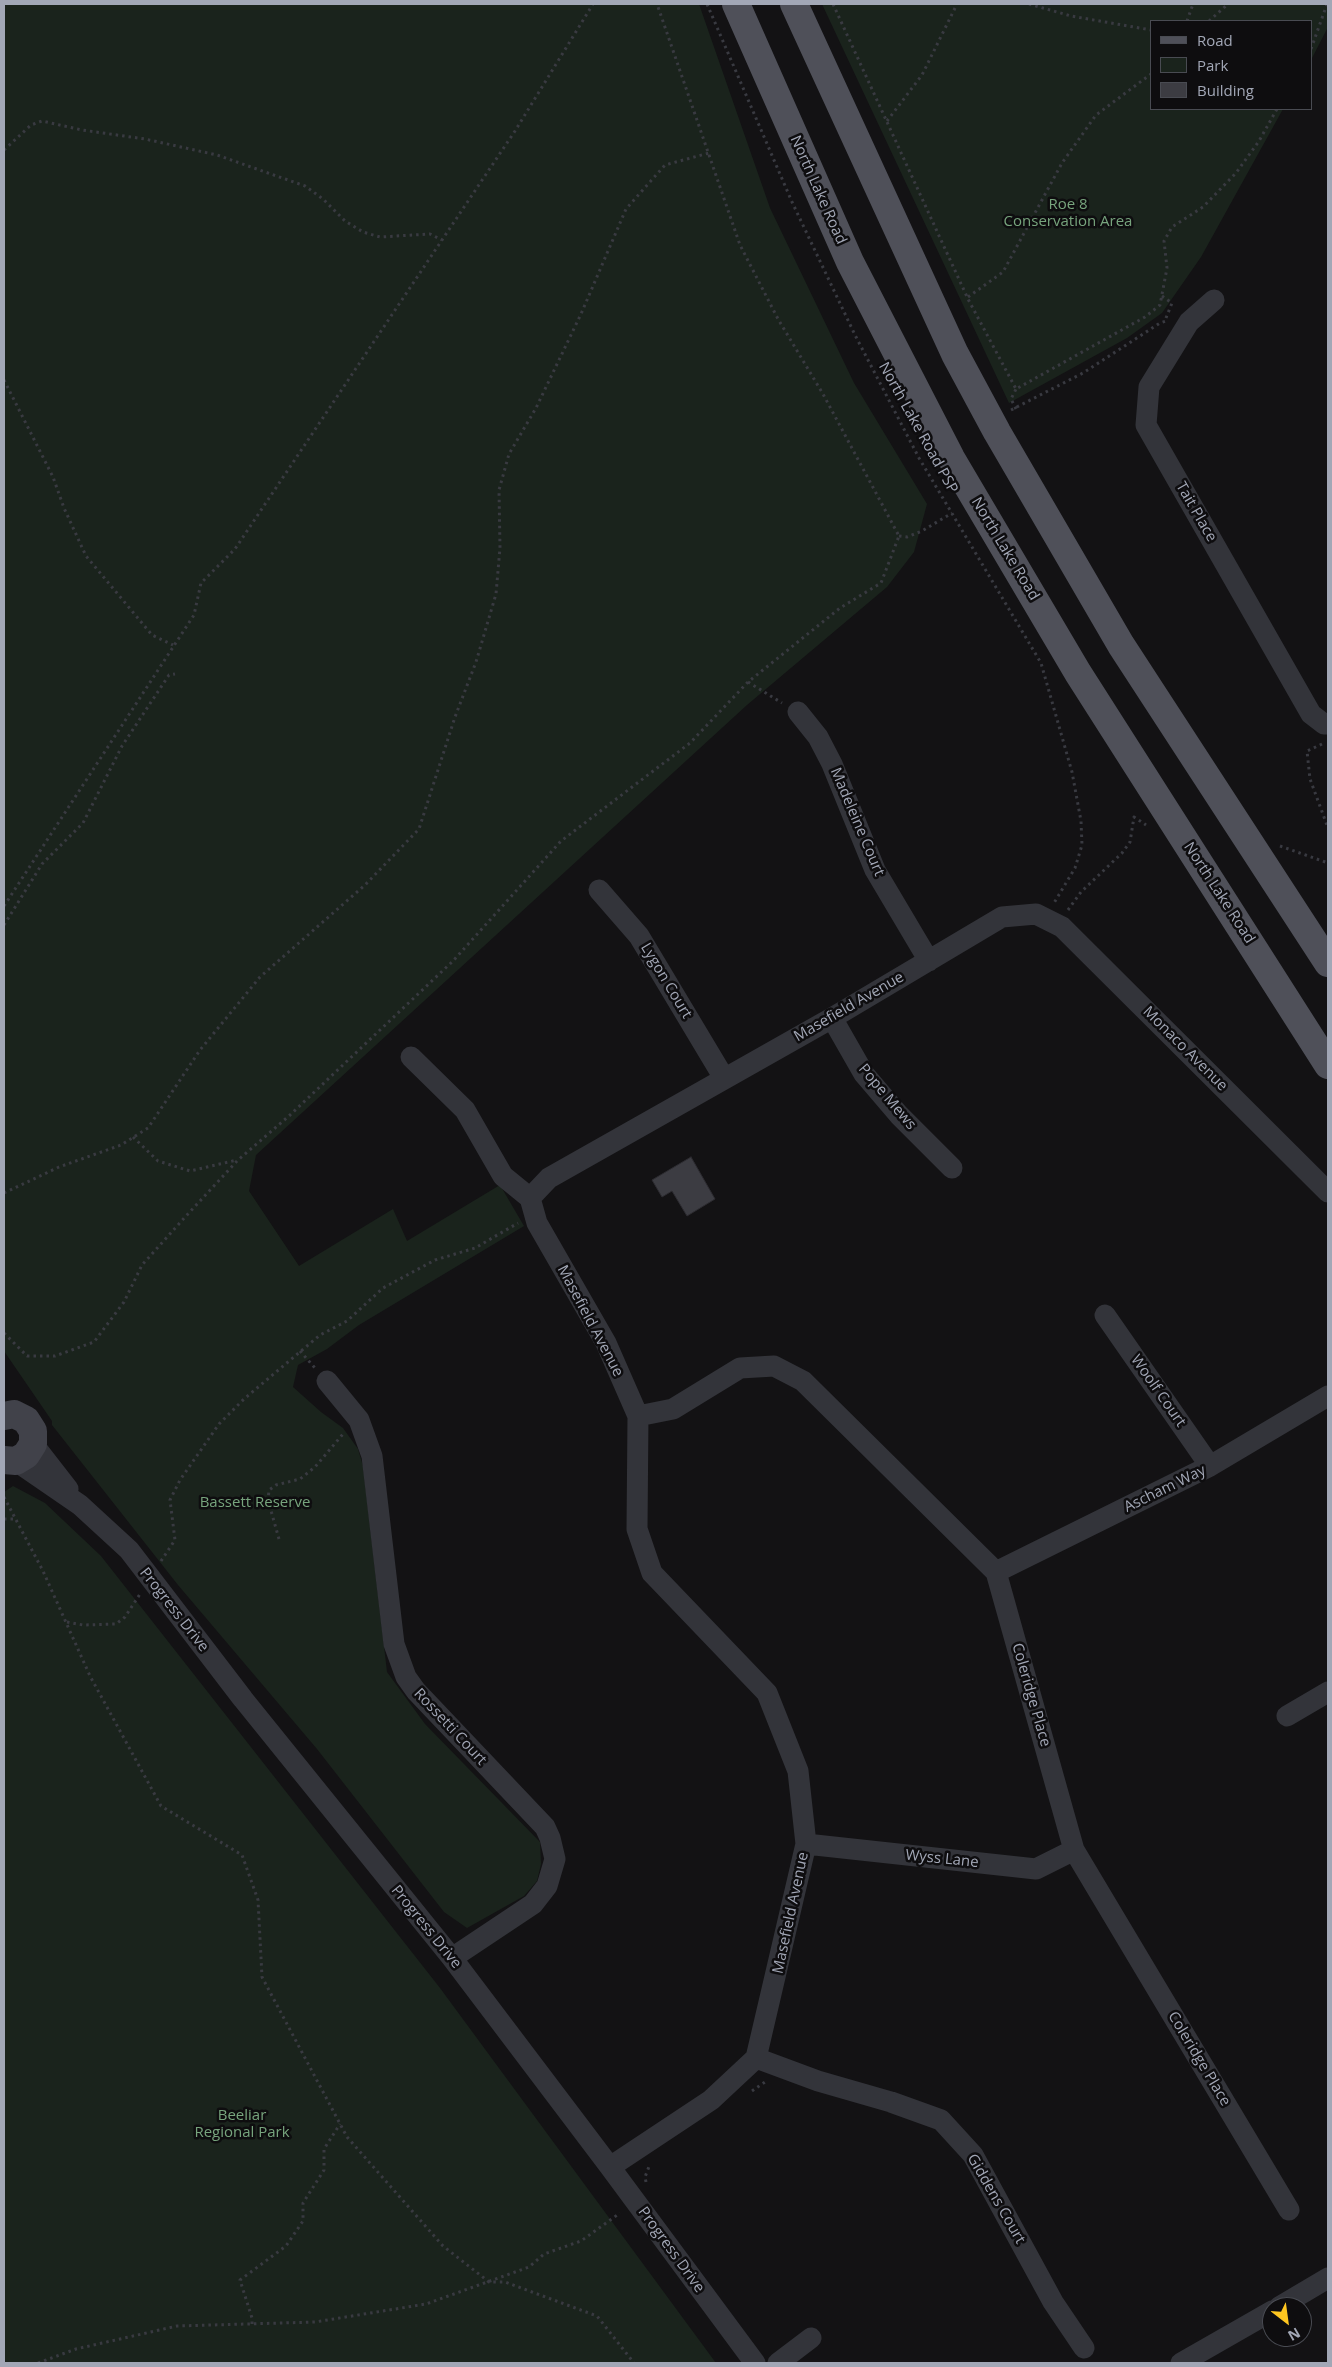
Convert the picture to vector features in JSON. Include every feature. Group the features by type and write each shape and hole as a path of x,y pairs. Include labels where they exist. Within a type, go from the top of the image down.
{"main road":[{"name":"North Lake Road","path":"736,4 850,262 951,458 1078,673 1328,1065"},
{"path":"794,4 955,354 997,432 1121,645 1328,963"}],"street":[{"name":"Tait Place","path":"1214,300 1189,322 1174,326 1149,387 1146,425 1311,714 1327,730"},
{"name":"Madeleine Court","path":"798,712 818,737 832,764 875,870 929,960"},
{"name":"Lygon Court","path":"599,890 639,936 724,1078"},
{"name":"Masefield Avenue","path":"756,2058 806,1844 798,1771 767,1693 652,1573 637,1529 638,1416 606,1343 537,1223 532,1206 549,1178 832,1018 1002,917 1046,919"},
{"name":"Monaco Avenue","path":"1046,919 1328,1192"},
{"name":"Pope Mews","path":"832,1018 864,1074 899,1114 952,1168"},
{"path":"412,1057 465,1110 503,1176 532,1206"},
{"name":"Woolf Court","path":"1105,1315 1210,1466"},
{"name":"Coleridge Place","path":"638,1416 673,1409 740,1368 774,1366 803,1381 996,1572 1074,1850 1289,2210"},
{"name":"Rossetti Court","path":"327,1381 356,1418 372,1456 394,1644 399,1662 416,1691 545,1828 550,1838 555,1860 547,1886 533,1904 452,1958"},
{"name":"Ascham Way","path":"996,1572 1210,1466 1328,1396"},
{"path":"7,1409 26,1420 33,1431 12,1457"},
{"name":"Progress Drive","path":"12,1457 80,1505 128,1550 243,1699 452,1958 755,2363"},
{"path":"1287,1716 1328,1692"},
{"name":"Wyss Lane","path":"806,1844 1036,1869 1074,1850"},
{"path":"610,2167 711,2100 756,2058"},
{"name":"Giddens Court","path":"756,2058 818,2081 891,2102 941,2120 973,2155 1053,2302 1084,2348"},
{"path":"1296,2297 1328,2278"},
{"path":"1182,2363 1262,2317"},
{"path":"778,2363 811,2338"}],"path":[{"path":"4,906 194,615 201,583 235,549 515,131 594,4"},
{"path":"657,4 740,245 899,536"},
{"name":"North Lake Road PSP","path":"707,4 792,202 855,335 920,458 1041,663 1072,772 1081,821 1082,845 1075,868 1046,919"},
{"path":"833,4 968,297 1017,388"},
{"path":"887,121 922,75 957,4"},
{"path":"1029,4 1071,16 1150,30"},
{"path":"1187,20 1194,4"},
{"path":"1210,20 1228,4"},
{"path":"1312,46 1328,4"},
{"path":"968,297 1002,272 1062,162 1096,115 1150,75"},
{"path":"1016,409 1011,399 1017,388 1145,317 1160,305 1167,268 1164,241 1172,227 1203,207 1236,173 1259,141 1276,110"},
{"path":"4,150 30,126 42,121 82,130 145,139 217,155 305,186 323,199 344,221 363,232 380,237 430,234 442,240"},
{"path":"4,1193 59,1167 121,1145 148,1128 200,1050 260,977 365,885 419,829 455,717 476,662 496,594 500,548 499,490 509,454 540,399 581,314 626,209 665,165 709,153"},
{"path":"1003,411 1016,409 1083,373 1160,323 1174,326 1172,303 1162,296"},
{"path":"4,380 53,477 64,508 86,556 152,636 173,645"},
{"path":"899,536 908,536 922,531 952,513"},
{"path":"4,1333 27,1356 55,1356 94,1342 124,1302 142,1265 238,1160 290,1115 453,961 561,840 690,742 748,682 840,608 880,582 899,536"},
{"path":"4,925 42,864 83,824 122,746 169,674 175,674"},
{"path":"748,682 798,712"},
{"path":"1327,730 1320,744 1307,751 1310,779 1328,828"},
{"path":"1046,919 1082,892 1122,854 1130,842 1134,817 1150,828 1169,816"},
{"path":"1276,844 1328,863"},
{"path":"133,1137 158,1161 190,1171 238,1160"},
{"path":"67,1622 83,1625 116,1624 125,1617 175,1540 170,1500 180,1480 219,1424 244,1399 320,1335 347,1321 383,1288 435,1260 475,1248 532,1206"},
{"path":"279,1539 268,1500 269,1490 276,1485 300,1479 315,1467 356,1418"},
{"path":"4,1497 67,1622 98,1692 161,1806 242,1855 258,1900 262,1978 347,2137 444,2246 489,2282 505,2282 597,2316 634,2363"},
{"path":"4,1519 16,1518"},
{"path":"750,2092 767,2081 776,2081 780,2067"},
{"path":"252,2324 252,2318 240,2280 286,2246 303,2221 303,2203 324,2170 324,2149 340,2124"},
{"path":"38,2363 76,2349 177,2326 315,2322 370,2315 426,2304 528,2267 544,2254 581,2241 648,2194 645,2177 651,2159"}],"green space":[{"name":"Bassett Reserve","path":"4,4 699,4 770,208 854,383 927,504 914,552 887,587 747,705 256,1155 249,1191 299,1266 393,1209 407,1241 500,1185 524,1226 359,1325 327,1349 298,1365 293,1387 321,1412 343,1428 358,1449 363,1466 387,1672 425,1724 540,1842 541,1864 537,1881 524,1896 467,1928 444,1912 317,1749 178,1585 52,1425 52,1421 4,1351"},
{"name":"Roe 8 Conservation Area","path":"822,4 1328,4 1328,27 1312,58 1312,20 1150,20 1150,110 1282,110 1201,257 1162,313 1127,338 1009,403"},
{"name":"Beeliar Regional Park","path":"13,1486 45,1503 101,1556 440,1988 716,2363 4,2363 4,1492"}],"building":[{"path":"691,1157 715,1199 687,1216 672,1191 662,1197 652,1180"}]}
